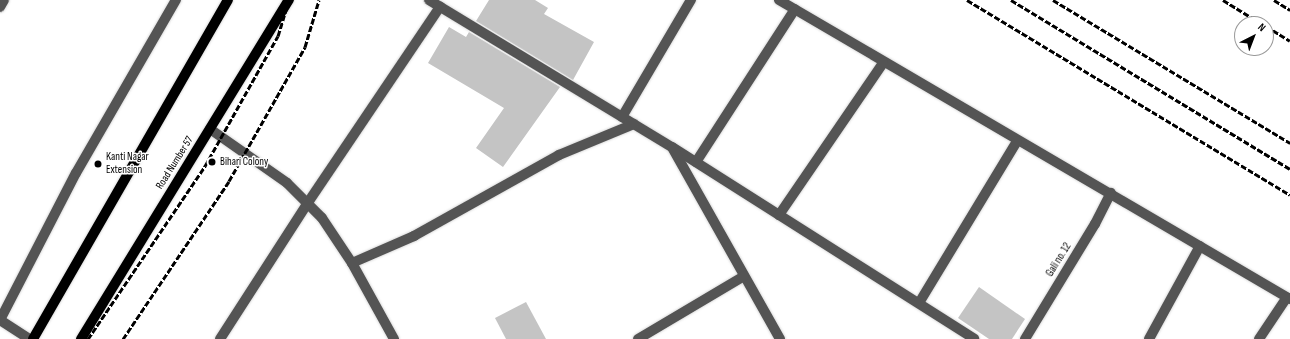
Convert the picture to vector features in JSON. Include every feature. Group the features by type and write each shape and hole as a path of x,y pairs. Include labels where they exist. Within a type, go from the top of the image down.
{"main road":[{"path":"34,339 228,0"},
{"name":"Road Number 57","path":"82,339 289,0"}],"street":[{"path":"0,7 4,0"},
{"path":"28,339 0,320 76,173 176,0"},
{"path":"429,0 696,162 974,339"},
{"path":"622,117 691,0"},
{"path":"779,0 883,63 1017,141 1111,193 1288,298 1259,339"},
{"path":"220,339 307,204 440,7"},
{"path":"696,162 795,9"},
{"path":"779,215 883,63"},
{"path":"352,263 414,236 559,155 634,124"},
{"path":"210,129 287,183 322,218 352,263 394,339"},
{"path":"919,303 1017,141"},
{"path":"672,148 780,339"},
{"name":"Gali no. 12","path":"1025,339 1095,224 1111,193"},
{"path":"1149,339 1200,246"},
{"path":"638,339 744,276"}],"building":[{"path":"489,0 535,0 548,8 544,14 594,42 573,80 476,21"},
{"path":"449,27 466,37 469,32 560,87 503,167 476,148 504,108 428,63"},
{"path":"979,287 1025,319 1012,339 989,339 958,318"},
{"path":"526,302 546,339 506,339 495,318"}],"railway":[{"path":"88,339 205,166 278,36 289,0"},
{"path":"123,339 229,181 305,47 319,0"},
{"path":"967,0 1290,195"},
{"path":"1011,0 1290,169"},
{"path":"1053,0 1290,143"},
{"path":"1223,0 1249,16"},
{"path":"1274,0 1290,10"},
{"path":"1274,31 1290,41"}],"place":[{"name":"Bihari Colony","path":"212,162"},
{"name":"Kanti Nagar Extension","path":"98,164"}]}
